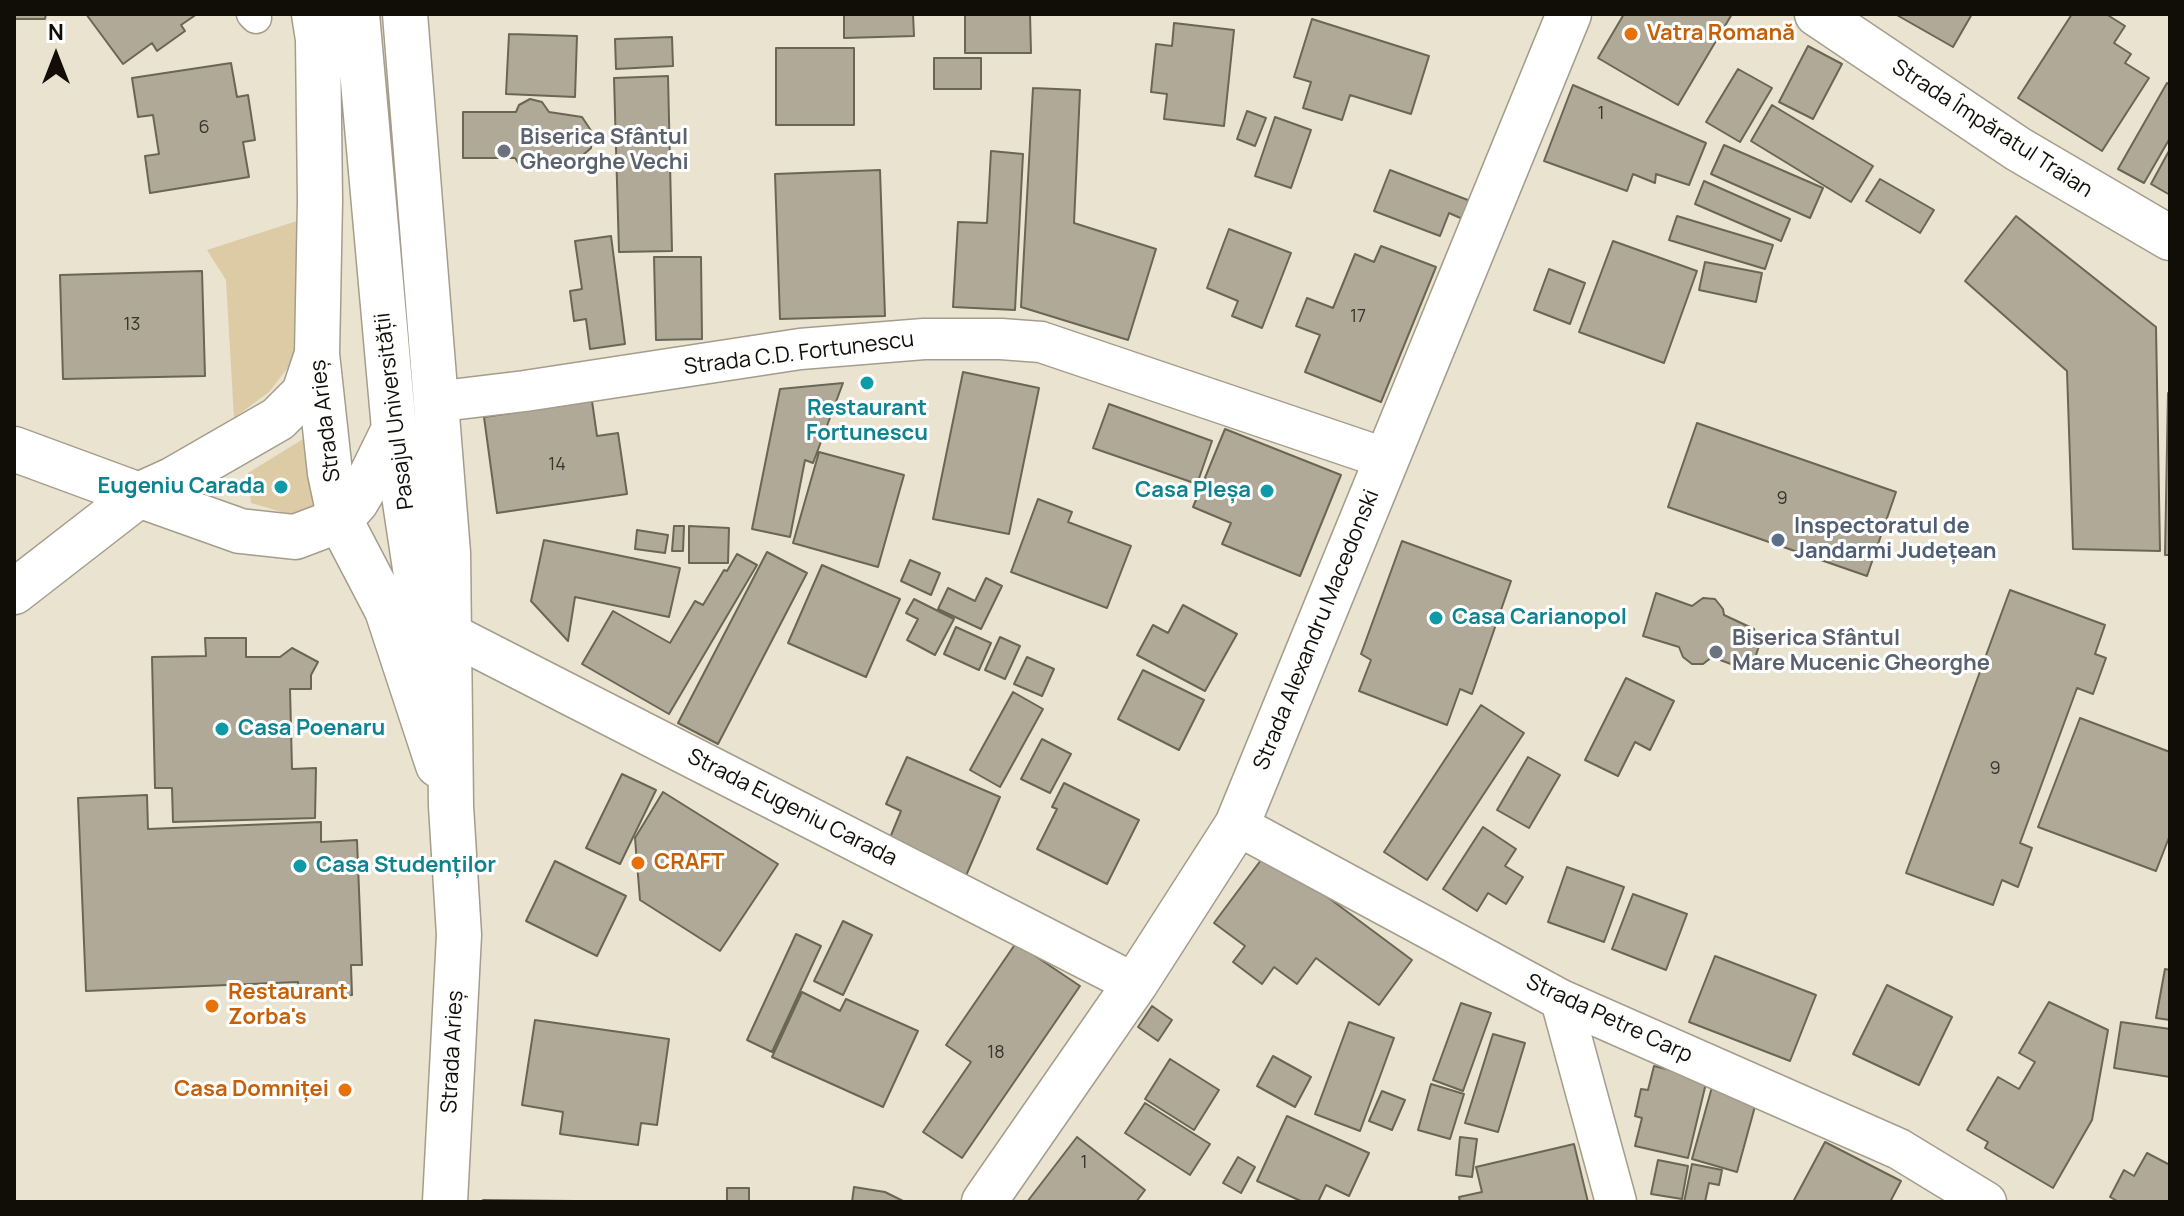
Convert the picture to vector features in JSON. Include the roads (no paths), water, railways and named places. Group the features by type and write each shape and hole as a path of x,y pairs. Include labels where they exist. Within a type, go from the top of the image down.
{"main road":[{"name":"Strada Arieș","path":"314,14 318,39 320,201 317,354 330,473 340,520 387,610 451,806"},
{"name":"Pasajul Universității","path":"357,14 394,429 451,806"},
{"name":"Strada Arieș","path":"405,14 448,553 451,806 459,935 445,1202"},
{"name":"Strada Alexandru Macedonski","path":"984,1202 1135,984 1237,825 1569,14"},
{"name":"Strada Împăratul Traian","path":"1817,14 2018,149 2170,238"},
{"path":"14,592 139,495 172,480 278,419 304,393 317,354"},
{"path":"14,449 240,531 295,537 340,520 368,482 394,429"}],"street":[{"name":"Strada C.D. Fortunescu","path":"434,402 800,349 924,339 1001,339 1041,342 1387,459"},
{"name":"Strada Eugeniu Carada","path":"449,633 1135,984"},
{"name":"Strada Petre Carp","path":"1237,825 1561,1000 1899,1149 1986,1202"},
{"path":"1561,1000 1616,1202"}],"place":[{"name":"Vatra Romană","path":"1631,34"},
{"name":"Biserica Sfântul Gheorghe Vechi","path":"504,151"},
{"name":"Restaurant Fortunescu","path":"867,383"},
{"name":"Eugeniu Carada","path":"281,487"},
{"name":"Casa Pleșa","path":"1267,491"},
{"name":"Inspectoratul de Jandarmi Județean","path":"1778,540"},
{"name":"Casa Carianopol","path":"1436,618"},
{"name":"Biserica Sfântul Mare Mucenic Gheorghe","path":"1716,652"},
{"name":"Casa Poenaru","path":"222,729"},
{"name":"CRAFT","path":"638,863"},
{"name":"Casa Studenților","path":"300,866"},
{"name":"Restaurant Zorba's","path":"212,1006"},
{"name":"Casa Domniței","path":"345,1090"}]}
